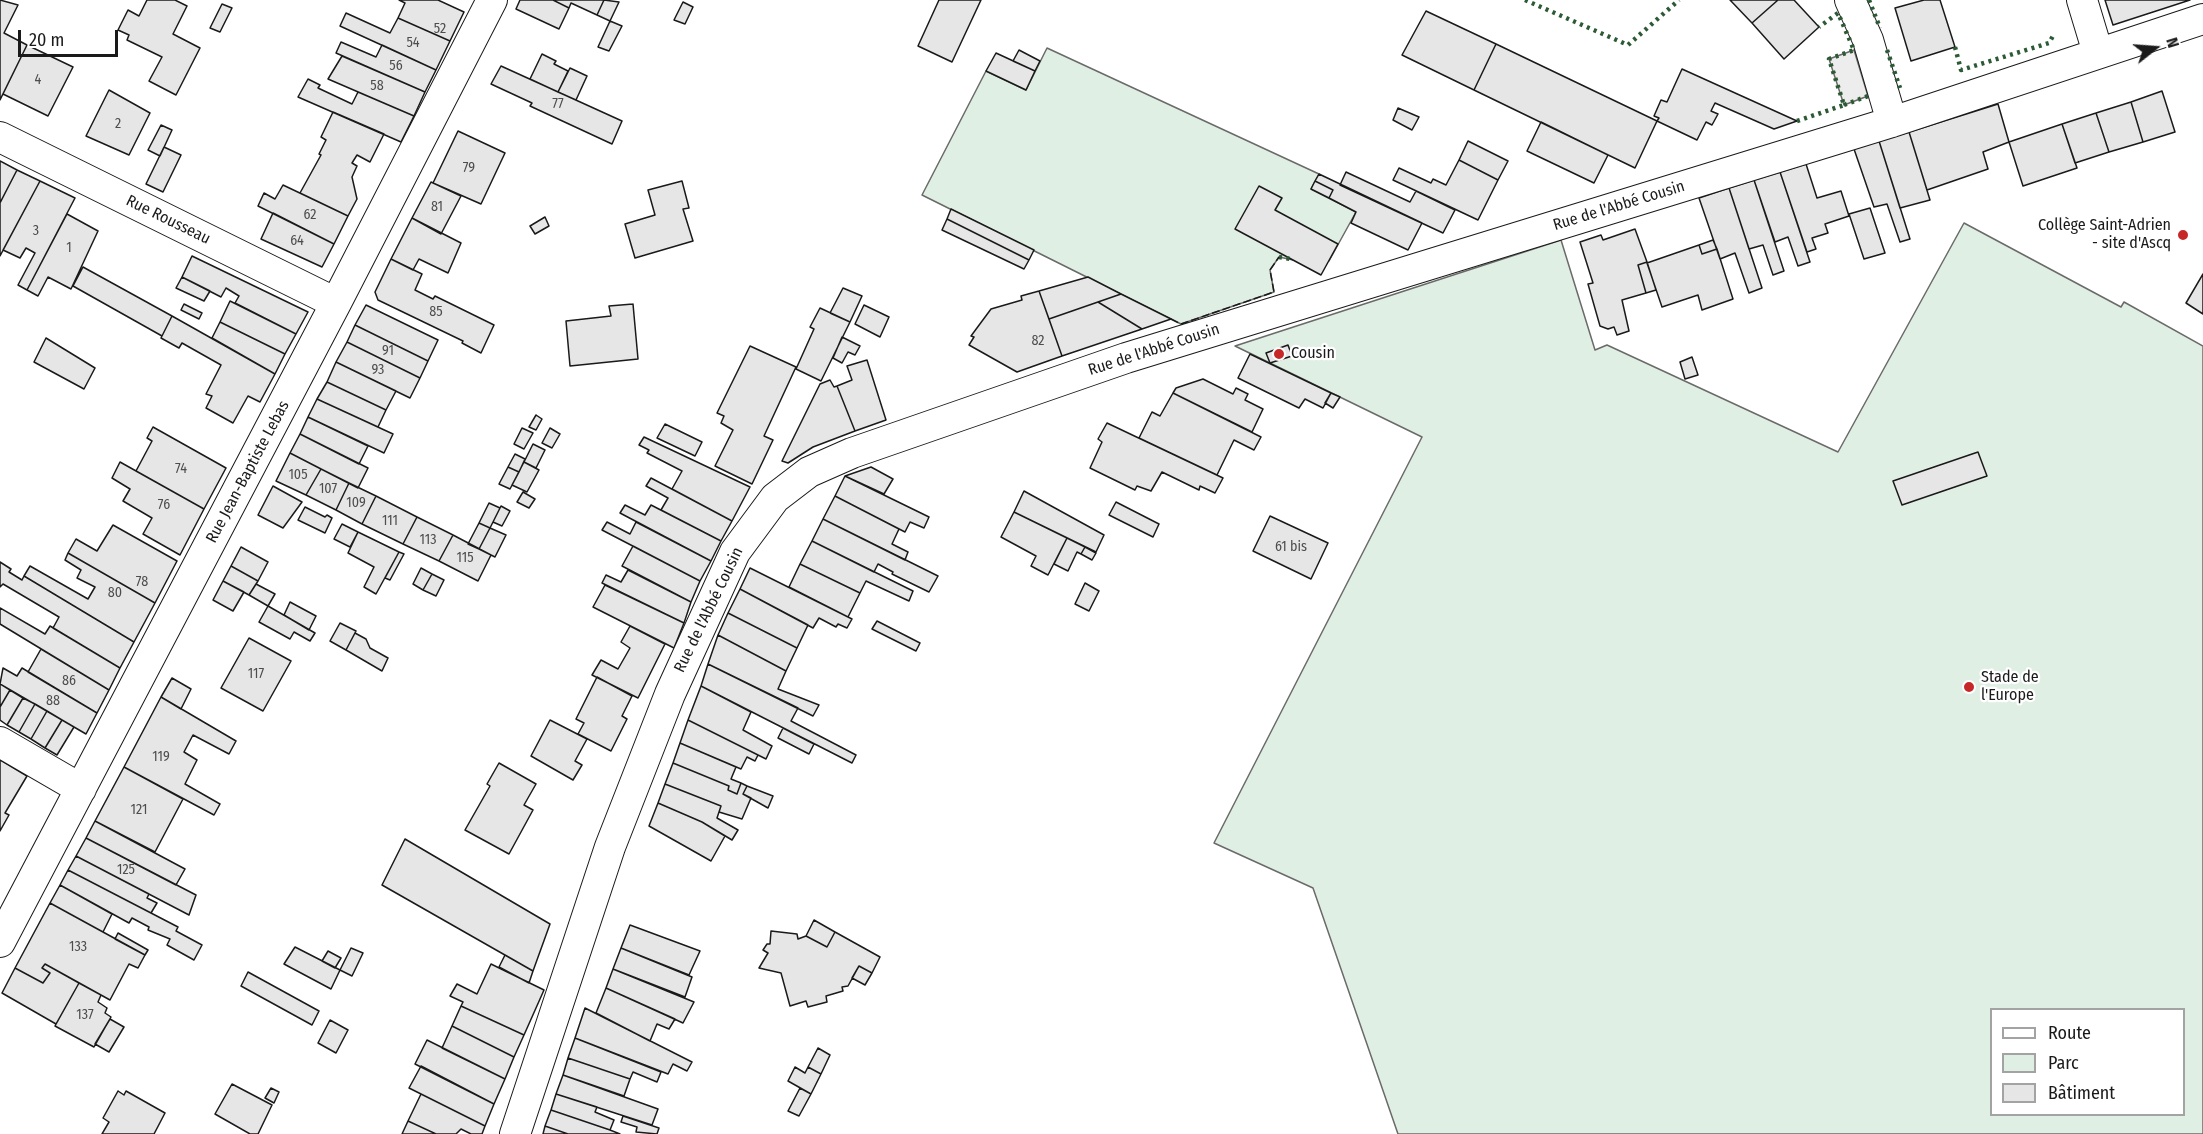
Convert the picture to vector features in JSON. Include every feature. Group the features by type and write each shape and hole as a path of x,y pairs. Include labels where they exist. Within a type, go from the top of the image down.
{"street":[{"name":"Rue Jean-Baptiste Lebas","path":"0,942 336,303 492,0"},
{"path":"1850,0 1869,40 1893,122"},
{"path":"2082,0 2098,53"},
{"name":"Rue de l'Abbé Cousin","path":"515,1134 610,847 670,694 735,552 761,513 793,483 809,472 852,453 1126,358 1893,122 2203,19"},
{"name":"Rue Rousseau","path":"0,137 336,303"},
{"path":"0,742 81,789"}],"green space":[{"path":"1047,48 1319,174 1311,189 1356,212 1329,261 1298,261 1279,257 1270,270 1274,292 1181,324 922,195 986,71 1026,90"},
{"path":"1964,223 2121,307 2124,302 2203,346 2203,1134 1398,1134 1313,888 1214,843 1422,437 1235,346 1561,240 1595,350 1607,345 1838,452"}],"shaded area":[{"path":"1854,50 1868,96 1844,105 1829,59"}],"building":[{"path":"0,0 18,5 4,33 27,45 0,100"},
{"path":"147,0 175,0 187,6 173,34 200,48 176,95 149,81 162,57 127,40 129,35 118,30 128,10 139,16"},
{"path":"399,0 438,0 464,12 450,41 398,18 405,3"},
{"path":"520,0 553,0 569,8 559,29 516,9"},
{"path":"553,0 604,0 597,15 571,3 569,8"},
{"path":"604,0 619,2 610,21 597,15"},
{"path":"939,0 981,0 952,62 918,46"},
{"path":"1730,0 1778,0 1752,23"},
{"path":"1778,0 1794,0 1819,27 1784,59 1752,23"},
{"path":"1924,0 1940,0 1955,47 1911,61 1895,8"},
{"path":"2105,0 2190,0 2113,25"},
{"path":"683,2 693,7 685,24 674,20"},
{"path":"222,4 232,8 220,32 210,28"},
{"path":"1426,11 1496,44 1474,90 1402,55"},
{"path":"346,13 390,33 398,18 450,41 436,70 340,26"},
{"path":"610,21 622,26 609,51 598,47"},
{"path":"341,42 376,57 382,45 436,70 425,92 336,53"},
{"path":"1496,44 1657,121 1635,168 1474,90"},
{"path":"27,45 73,67 48,116 3,94"},
{"path":"1019,50 1040,61 1035,71 1013,61"},
{"path":"996,53 1035,71 1026,90 986,71"},
{"path":"542,54 556,61 554,64 568,71 558,92 530,79"},
{"path":"342,56 425,92 414,116 328,79"},
{"path":"501,66 622,121 612,144 530,106 532,103 491,84"},
{"path":"570,68 587,76 576,100 558,92"},
{"path":"1682,69 1797,121 1774,129 1715,103 1711,111 1718,114 1712,125 1706,122 1697,140 1657,121 1659,118 1654,116 1661,100 1667,102"},
{"path":"308,79 320,85 318,88 352,104 358,92 414,116 401,142 298,97"},
{"path":"109,90 150,113 129,155 86,136"},
{"path":"2162,91 2175,132 2143,142 2131,102"},
{"path":"2131,102 2143,142 2109,152 2096,113"},
{"path":"1998,104 2009,142 1983,152 1988,169 1927,190 1909,132"},
{"path":"1398,108 1419,117 1412,130 1393,120"},
{"path":"333,112 384,134 370,162 357,155 352,163 357,166 352,177 357,199 348,216 300,193 321,155 319,154 326,140 321,137"},
{"path":"2096,113 2109,152 2075,163 2062,124"},
{"path":"1541,122 1608,155 1594,183 1527,151"},
{"path":"2062,124 2077,168 2023,186 2009,142"},
{"path":"161,125 172,130 160,156 148,150"},
{"path":"458,131 505,153 481,204 433,183"},
{"path":"1909,132 1930,200 1900,208 1879,141"},
{"path":"1468,141 1508,161 1498,180 1459,160"},
{"path":"1879,141 1910,239 1900,242 1887,204 1874,207 1854,149"},
{"path":"164,147 181,155 163,192 146,184"},
{"path":"1459,160 1498,180 1478,220 1393,180 1399,168 1431,183 1433,179 1446,185"},
{"path":"0,161 17,170 0,203"},
{"path":"1806,164 1817,198 1841,191 1849,216 1825,224 1828,233 1812,238 1816,249 1807,252 1780,172"},
{"path":"17,170 40,181 0,256 0,203"},
{"path":"1346,172 1410,202 1416,191 1455,210 1443,233 1340,185"},
{"path":"1780,172 1810,262 1798,266 1788,237 1775,242 1754,180"},
{"path":"1319,174 1422,223 1408,250 1351,223 1356,212 1329,198 1333,190 1315,181"},
{"path":"1754,180 1784,271 1773,275 1763,245 1749,249 1729,188"},
{"path":"40,181 75,198 27,290 18,285 35,253 26,248 20,258 3,250"},
{"path":"682,181 689,208 683,209 693,241 635,258 625,224 655,215 648,190"},
{"path":"1315,181 1333,190 1329,198 1311,189"},
{"path":"431,182 461,196 441,234 412,218"},
{"path":"283,185 348,216 334,244 258,206 264,193 275,199"},
{"path":"1259,186 1282,198 1275,210 1338,244 1321,275 1235,229"},
{"path":"1729,188 1762,288 1749,293 1735,253 1720,259 1699,198"},
{"path":"1870,208 1885,253 1864,259 1849,214"},
{"path":"951,209 1034,250 1029,260 947,219"},
{"path":"273,213 334,244 322,267 261,239"},
{"path":"67,214 98,231 71,289 48,277 38,296 27,290"},
{"path":"545,217 549,226 535,234 530,226"},
{"path":"412,218 461,243 448,273 419,259 413,270 391,259"},
{"path":"947,219 1029,260 1024,269 942,230"},
{"path":"1635,229 1647,262 1638,265 1646,293 1622,300 1629,331 1617,335 1614,327 1608,329 1600,326 1588,284 1593,283 1580,242 1601,235 1603,240"},
{"path":"1713,240 1717,249 1702,254 1699,245"},
{"path":"1699,245 1702,254 1717,249 1733,299 1702,310 1698,295 1662,307 1647,263"},
{"path":"192,256 308,312 296,334 235,303 239,296 226,288 221,297 182,277"},
{"path":"391,259 422,274 415,290 433,299 435,296 494,325 481,353 462,343 463,341 378,300 375,292"},
{"path":"1647,262 1656,290 1646,293 1638,265"},
{"path":"83,267 172,316 162,336 73,286"},
{"path":"2203,274 2203,314 2186,303"},
{"path":"182,277 210,291 204,301 176,288"},
{"path":"1088,277 1121,294 1049,319 1039,291"},
{"path":"843,288 862,296 850,322 830,313"},
{"path":"1039,291 1062,356 1017,372 969,345 974,337 971,336 991,309 1022,300 1021,296"},
{"path":"1121,294 1171,319 1142,329 1098,302"},
{"path":"230,301 296,334 285,354 220,322"},
{"path":"1098,302 1142,329 1062,356 1049,319"},
{"path":"184,304 202,313 199,319 181,310"},
{"path":"633,304 638,359 570,366 566,321 611,316 609,306"},
{"path":"366,305 438,340 428,361 355,325"},
{"path":"864,305 889,317 880,337 855,324"},
{"path":"820,308 850,322 821,381 796,369 814,329 810,327"},
{"path":"172,316 275,374 260,402 248,396 233,423 206,408 212,396 206,394 221,365 182,343 179,348 161,338"},
{"path":"220,322 285,354 275,374 212,338"},
{"path":"355,325 428,361 420,378 347,342"},
{"path":"842,337 860,346 855,355 848,352 842,363 833,358"},
{"path":"46,338 95,368 84,389 34,362"},
{"path":"347,342 420,378 410,398 336,362"},
{"name":"Cousin","path":"1288,345 1292,356 1270,363 1266,353"},
{"path":"750,346 796,367 764,436 773,440 752,484 715,466 733,430 721,423 724,416 717,413"},
{"path":"1250,354 1331,393 1323,408 1305,399 1299,408 1238,378"},
{"path":"1692,357 1698,375 1685,379 1680,362"},
{"path":"867,360 886,420 855,431 837,386 852,380 847,366"},
{"path":"336,362 396,391 386,410 327,382"},
{"path":"1203,379 1233,394 1236,388 1248,394 1245,400 1263,409 1252,432 1173,393 1176,388"},
{"path":"830,380 834,387 837,386 855,431 813,447 788,463 782,461 820,384"},
{"path":"327,382 386,410 378,427 317,399"},
{"path":"1173,393 1261,437 1254,450 1234,440 1217,475 1139,438 1152,412 1160,416"},
{"path":"1331,393 1340,397 1333,408 1325,403"},
{"path":"317,399 393,434 384,453 308,417"},
{"path":"536,415 542,419 536,430 529,427"},
{"path":"308,417 368,446 359,464 300,434"},
{"path":"1107,423 1223,478 1215,493 1200,486 1199,490 1162,472 1151,491 1137,486 1135,490 1090,468 1102,442 1098,439"},
{"path":"665,424 702,442 695,456 657,438"},
{"path":"153,427 226,468 204,509 136,471 152,441 147,438"},
{"path":"522,428 533,433 524,449 514,444"},
{"path":"550,428 560,434 552,448 542,443"},
{"path":"300,434 368,468 358,488 290,453"},
{"path":"644,437 750,487 732,521 672,489 682,471 647,453 649,450 639,445"},
{"path":"533,444 545,450 536,468 524,462"},
{"path":"1978,452 1987,476 1902,505 1893,481"},
{"path":"290,453 321,469 306,495 276,481"},
{"path":"515,454 525,459 519,472 508,467"},
{"path":"120,462 204,509 180,555 143,534 152,518 123,501 130,489 112,478"},
{"path":"524,462 539,470 527,492 512,485"},
{"path":"508,467 519,472 510,489 499,484"},
{"path":"871,467 893,479 884,494 845,476"},
{"path":"321,469 349,483 336,510 306,495"},
{"path":"845,476 929,517 924,528 910,522 905,532 835,496"},
{"path":"651,478 732,521 721,541 661,510 668,498 646,486"},
{"path":"349,483 376,496 362,524 336,510"},
{"path":"273,486 302,502 283,528 258,515"},
{"path":"1024,491 1104,535 1096,552 1014,512"},
{"path":"523,492 535,499 529,508 517,502"},
{"path":"376,496 417,517 403,544 362,524"},
{"path":"835,496 899,529 892,544 908,552 905,560 823,519"},
{"path":"1116,502 1159,524 1153,537 1109,515"},
{"path":"489,503 500,508 490,528 479,523"},
{"path":"625,505 645,515 651,505 721,541 711,561 620,513"},
{"path":"501,506 510,511 502,526 493,522"},
{"path":"305,507 332,518 325,533 298,520"},
{"path":"1014,512 1067,538 1048,575 1031,566 1036,556 1001,537"},
{"path":"1270,516 1328,543 1311,579 1253,551"},
{"path":"417,517 453,535 439,561 403,544"},
{"path":"823,519 938,576 929,592 892,574 893,572 878,564 874,572 812,541"},
{"path":"607,522 630,534 636,522 711,561 700,581 602,530"},
{"path":"479,523 490,528 479,549 468,544"},
{"path":"342,524 358,532 350,547 334,539"},
{"path":"113,525 177,561 155,603 68,553 76,539 97,551"},
{"path":"490,528 506,535 495,557 479,549"},
{"path":"358,532 399,552 376,594 364,587 374,567 348,553"},
{"path":"453,535 491,555 478,581 439,561"},
{"path":"1067,538 1085,547 1081,554 1077,552 1068,571 1054,564"},
{"path":"812,541 913,591 909,601 866,581 860,593 800,564"},
{"path":"633,546 700,581 691,602 622,566"},
{"path":"241,547 268,562 258,581 231,566"},
{"path":"1085,547 1096,553 1092,560 1081,554"},
{"path":"399,552 404,554 390,580 385,578"},
{"path":"68,553 155,603 134,642 24,576 30,566 88,599 95,587 77,578 81,570 65,560"},
{"path":"0,562 11,569 9,572 22,580 24,576 134,642 120,668 53,628 59,617 3,584 0,587"},
{"path":"800,564 860,593 848,617 789,587"},
{"path":"231,566 258,581 249,595 223,581"},
{"path":"421,568 432,574 423,590 413,584"},
{"path":"750,568 852,619 847,628 838,624 836,627 819,618 813,628 740,589"},
{"path":"628,570 691,602 684,623 602,583 606,575 621,582"},
{"path":"432,574 444,580 436,596 423,590"},
{"path":"223,581 244,592 233,611 213,600"},
{"path":"1085,583 1099,591 1089,611 1075,604"},
{"path":"256,584 275,594 268,606 249,595"},
{"path":"605,585 684,623 674,648 593,607"},
{"path":"740,589 808,625 797,648 728,613"},
{"path":"290,602 316,616 309,630 284,615"},
{"path":"268,606 315,633 310,641 294,632 290,639 259,622"},
{"path":"0,608 45,634 50,626 120,668 109,690 0,624"},
{"path":"728,613 797,648 786,671 718,635"},
{"path":"877,621 920,643 916,651 872,629"},
{"path":"340,623 356,631 346,650 330,641"},
{"path":"630,626 665,644 638,698 592,675 601,660 618,669 630,648 621,642"},
{"path":"355,633 366,639 370,648 388,658 382,671 346,650"},
{"path":"718,635 786,671 778,689 819,705 813,716 708,664"},
{"path":"249,638 291,661 263,711 221,688"},
{"path":"41,649 109,690 97,713 28,672"},
{"path":"708,664 798,708 791,721 856,755 852,763 701,686"},
{"path":"3,668 17,676 22,668 97,713 86,734 0,684"},
{"path":"597,677 632,696 622,716 627,719 611,751 578,734 584,723 576,719"},
{"path":"172,678 191,689 181,709 161,697"},
{"path":"0,684 10,690 0,707"},
{"path":"701,686 751,712 743,730 772,746 766,759 688,720"},
{"path":"10,690 23,698 7,725 0,720 0,707"},
{"path":"161,697 236,741 229,754 193,735 184,752 197,760 185,784 220,804 214,815 124,767"},
{"path":"23,698 35,704 19,732 7,725"},
{"path":"35,704 47,711 31,739 19,732"},
{"path":"47,711 62,720 45,748 31,739"},
{"path":"62,720 74,727 57,755 45,748"},
{"path":"550,720 587,739 575,761 582,765 573,780 531,756"},
{"path":"688,720 758,755 755,761 747,757 741,769 680,743"},
{"path":"783,728 814,744 809,754 778,738"},
{"path":"680,743 736,767 731,779 741,783 737,794 728,790 729,786 673,763"},
{"path":"0,760 27,776 5,813 9,815 0,831"},
{"path":"499,763 536,784 524,805 533,810 509,854 465,830 490,786 487,784"},
{"path":"673,763 729,786 728,790 737,794 741,783 747,786 743,794 751,798 742,819 719,812 721,806 665,784"},
{"path":"124,767 183,799 155,852 95,821"},
{"path":"665,784 721,806 717,818 738,830 732,840 702,822 658,803"},
{"path":"747,786 773,796 768,808 743,794"},
{"path":"658,803 702,822 725,836 711,861 649,826"},
{"path":"95,821 185,869 176,885 86,838"},
{"path":"86,838 196,895 189,915 76,856"},
{"path":"405,839 550,924 533,971 382,885"},
{"path":"76,856 149,894 147,898 157,903 151,913 68,870"},
{"path":"68,870 178,927 176,931 202,945 194,960 167,945 170,939 148,930 149,927 132,918 129,923 60,885"},
{"path":"60,885 112,914 103,932 50,903"},
{"path":"50,903 145,955 138,968 129,964 110,1000 45,964 42,968 50,973 43,983 15,968"},
{"path":"814,920 835,932 827,947 806,936"},
{"path":"630,925 700,951 689,975 621,948"},
{"path":"771,931 797,934 798,939 806,936 827,947 835,932 880,957 872,973 859,966 848,986 842,987 843,991 826,996 827,1002 808,1007 806,1001 790,1006 781,973 759,968 768,953 763,950 767,944 770,944"},
{"path":"118,933 148,950 145,955 115,939"},
{"path":"295,947 340,970 331,989 284,964"},
{"path":"351,948 363,953 352,976 340,970"},
{"path":"621,948 692,977 685,997 613,969"},
{"path":"328,951 341,958 335,968 322,961"},
{"path":"505,955 533,971 529,983 499,967"},
{"path":"45,964 79,983 56,1024 2,993 15,968 43,983 50,973 42,968"},
{"path":"491,964 544,990 524,1035 461,1006 463,1002 450,996 457,984 477,994"},
{"path":"859,966 872,973 865,985 852,978"},
{"path":"613,969 694,1002 683,1023 606,988"},
{"path":"248,972 319,1011 312,1025 241,986"},
{"path":"79,983 101,995 98,1002 107,1008 105,1013 111,1017 94,1047 55,1026"},
{"path":"606,988 675,1019 669,1029 657,1024 650,1041 596,1013"},
{"path":"461,1006 524,1035 514,1057 452,1026"},
{"path":"585,1008 692,1062 687,1071 673,1064 668,1074 575,1038"},
{"path":"110,1019 124,1027 109,1052 95,1044"},
{"path":"330,1020 348,1030 336,1053 318,1043"},
{"path":"452,1026 514,1057 505,1079 442,1048"},
{"path":"575,1038 661,1072 657,1082 633,1072 630,1079 568,1058"},
{"path":"427,1040 505,1079 494,1104 415,1064"},
{"path":"818,1048 830,1055 821,1074 808,1067"},
{"path":"568,1058 630,1079 624,1096 563,1075"},
{"path":"421,1066 494,1104 485,1126 409,1088"},
{"path":"795,1067 805,1073 808,1067 821,1074 811,1094 788,1081"},
{"path":"563,1075 658,1109 652,1125 556,1094"},
{"path":"232,1084 272,1105 258,1134 250,1134 215,1114"},
{"path":"271,1088 279,1092 274,1103 265,1098"},
{"path":"800,1088 811,1094 799,1116 788,1111"},
{"path":"118,1091 124,1095 126,1091 165,1113 154,1134 102,1134 109,1122 103,1118"},
{"path":"421,1094 485,1126 482,1134 471,1134 461,1129 456,1134 436,1134 408,1121"},
{"path":"556,1094 597,1107 595,1112 614,1120 610,1130 551,1110"},
{"path":"551,1110 620,1134 568,1134 545,1126"},
{"path":"623,1116 659,1128 657,1134 636,1132 637,1127 621,1122"},
{"path":"408,1121 436,1134 402,1134"},
{"path":"545,1126 568,1134 543,1134"}],"hedge":[{"path":"1525,0 1628,45 1679,0"},
{"path":"1869,0 1880,28"},
{"path":"1797,121 1844,105 1829,59 1854,50 1838,13 1819,27"},
{"path":"1955,47 1961,70 2049,43 2054,34"},
{"path":"1887,50 1900,88"},
{"path":"1844,105 1868,96"},
{"path":"1279,257 1291,259"}],"fence":[{"path":"1171,319 1181,324 1274,292 1270,270 1279,257"}],"place":[{"name":"Collège Saint-Adrien - site d'Ascq","path":"2183,235"},
{"name":"Cousin","path":"1279,354"},
{"name":"Stade de l'Europe","path":"1969,687"}]}
